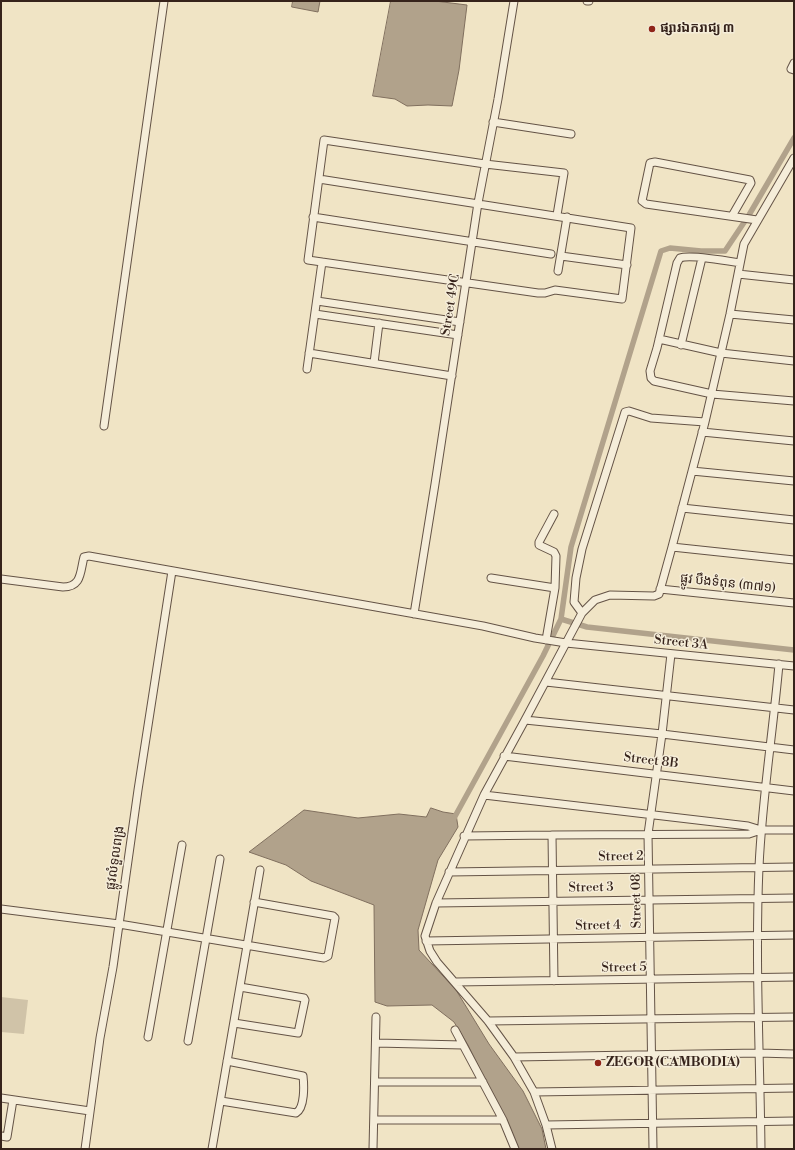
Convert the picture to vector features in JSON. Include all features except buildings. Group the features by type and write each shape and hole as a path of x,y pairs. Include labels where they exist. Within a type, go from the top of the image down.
{"street":[{"path":"104,426 164,1"},
{"name":"Street 49C","path":"414,614 478,203 494,122 514,1"},
{"path":"794,63 791,69 794,70"},
{"path":"494,122 571,134"},
{"path":"319,179 632,228 621,300 555,290 546,293 538,293 308,260 324,140 564,174 557,216"},
{"path":"552,1149 546,1125 534,1092 514,1057 488,1021 437,962 430,951 426,940 426,932 436,903 464,836 484,795 582,613 589,604 601,597 610,595 654,596 659,594 712,394 744,244 755,220 794,158"},
{"path":"734,216 750,183 750,180 655,162 650,163 642,201 646,204 755,220"},
{"path":"313,217 551,254"},
{"path":"558,272 567,217"},
{"path":"561,256 627,265"},
{"path":"740,263 683,256 680,258 677,263 650,371 651,378 654,381 712,394 794,401"},
{"path":"681,345 702,258"},
{"path":"307,369 322,262"},
{"path":"738,274 794,280"},
{"path":"317,301 460,322"},
{"path":"376,310 380,323"},
{"path":"374,364 380,323 387,311"},
{"path":"315,314 458,335"},
{"path":"730,314 794,320"},
{"path":"659,339 721,353 794,361"},
{"path":"309,353 452,376"},
{"path":"582,613 574,602 576,578 582,549 624,412 629,411 651,418 705,422"},
{"path":"702,432 794,441"},
{"path":"692,471 794,481"},
{"path":"682,508 794,520"},
{"path":"549,640 555,588 556,556 554,552 539,545 539,542 554,514"},
{"path":"672,547 794,560"},
{"name":"Street 3A","path":"1,579 63,587 72,586 76,584 84,557 87,556 483,626 566,643 794,666"},
{"name":"ផ្លូវលំទួលពង្រ","path":"85,1149 100,1038 113,967 138,790 172,571"},
{"path":"491,578 555,588"},
{"name":"ផ្លូវ បឹងទំពុន (៣៧១)","path":"660,589 794,603"},
{"name":"Street 08","path":"653,1149 648,834 657,774 671,654"},
{"path":"761,1149 758,936 759,867 779,664"},
{"path":"546,682 794,710"},
{"path":"525,720 662,734 794,750"},
{"name":"Street 8B","path":"504,756 794,791"},
{"path":"484,795 651,816 748,826 762,830 794,830"},
{"path":"464,836 749,834 762,830"},
{"path":"552,835 554,981"},
{"path":"148,1037 182,844"},
{"path":"188,1041 220,859"},
{"name":"Street 2","path":"449,872 794,867"},
{"path":"212,1149 260,870"},
{"name":"Street 3","path":"436,903 794,898"},
{"path":"1,909 119,924 326,958 328,956 335,918 331,914 254,902"},
{"name":"Street 4","path":"426,940 794,935"},
{"name":"Street 5","path":"455,982 794,977"},
{"path":"234,1023 298,1033 305,1000 304,998 240,987"},
{"path":"373,1149 376,1017"},
{"path":"488,1021 794,1017"},
{"path":"455,1030 483,1082 515,1149"},
{"path":"376,1043 463,1045"},
{"path":"514,1057 759,1053 794,1054"},
{"path":"221,1101 296,1113 300,1110 302,1105 304,1078 302,1075 227,1061"},
{"path":"375,1082 483,1082"},
{"path":"534,1092 794,1088"},
{"path":"1,1098 90,1111"},
{"path":"1,1136 7,1137 12,1100"},
{"path":"374,1120 502,1120"},
{"path":"546,1125 794,1121"}],"shaded area":[{"path":"293,1 320,1 318,12 292,7"},
{"path":"391,1 435,1 467,5 459,70 452,106 407,106 395,99 373,96"},
{"path":"431,808 456,814 458,827 438,860 418,930 419,950 456,990 489,1044 523,1091 542,1129 546,1149 519,1149 468,1045 454,1022 432,1005 387,1006 375,1002 374,905 311,881 286,865 249,852 304,810 358,818 399,814 426,817"},
{"path":"1,997 28,1000 24,1034 1,1032"}],"waterway":[{"path":"453,820 543,656 561,619 571,547 661,251 670,248 701,251 725,251 749,215 794,138"},
{"path":"561,619 587,627 794,650"}],"place":[{"name":"ផ្សារឯករាជ្យ ៣","path":"652,29"},
{"name":"ZEGOR (CAMBODIA)","path":"598,1063"}]}
